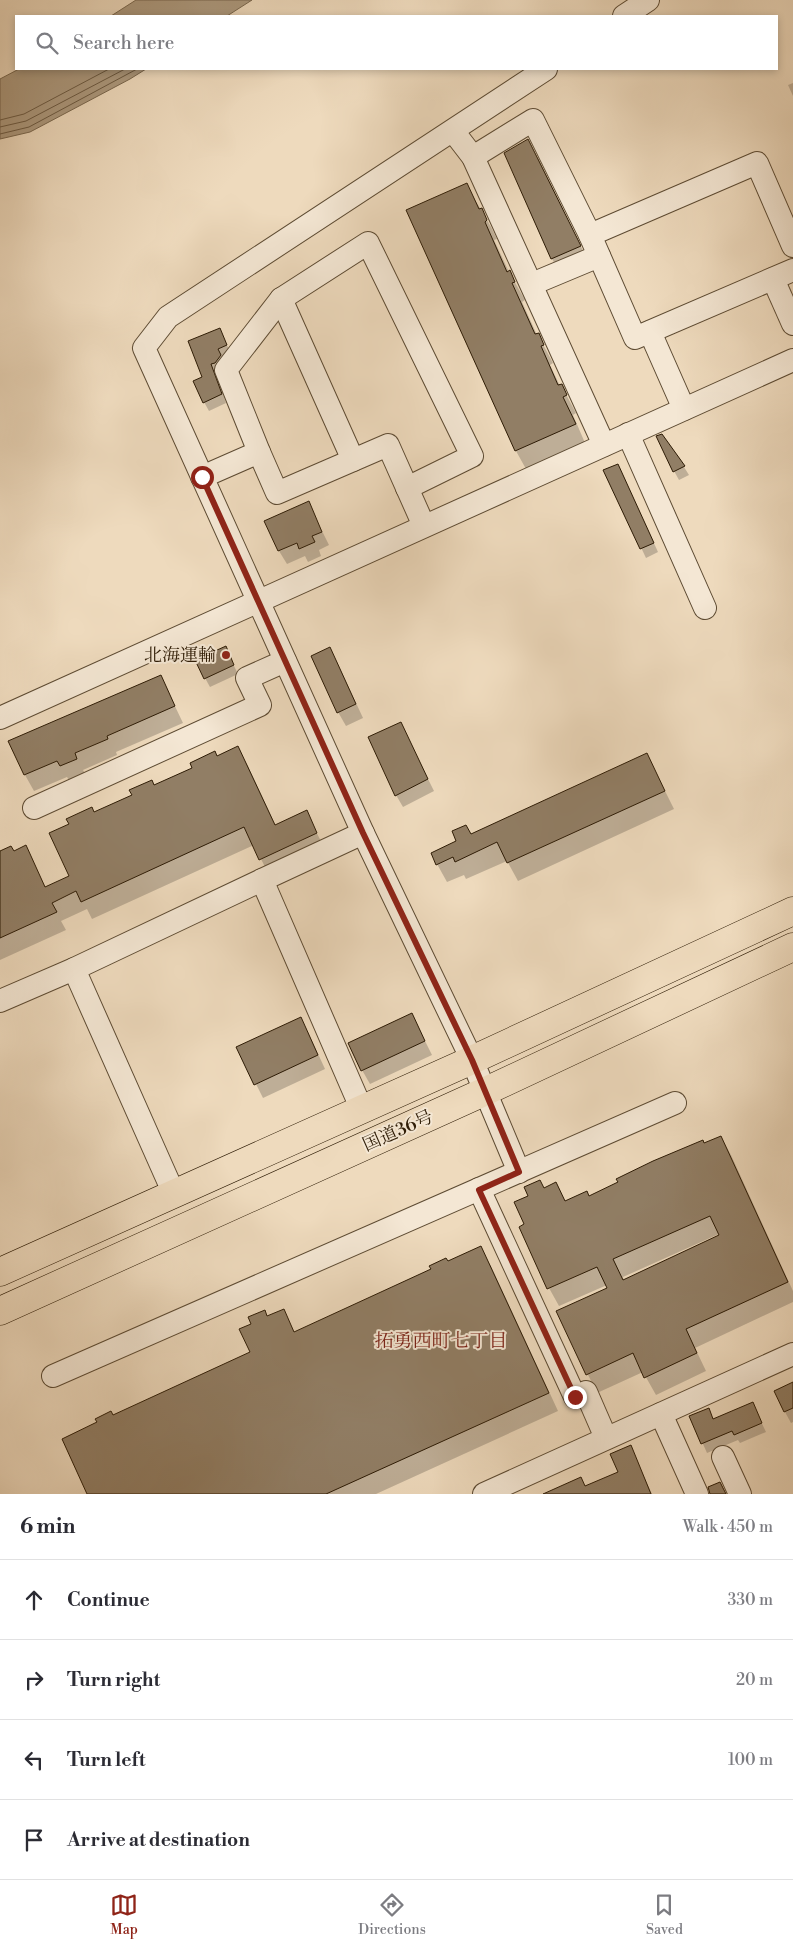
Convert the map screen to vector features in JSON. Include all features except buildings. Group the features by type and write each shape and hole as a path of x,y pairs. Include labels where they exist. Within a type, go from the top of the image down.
{"highway":[{"name":"国道36号","path":"0,1272 472,1060 793,911"},
{"name":"国道36号","path":"0,1311 486,1091 793,947"}],"street":[{"path":"626,15 648,0"},
{"path":"519,1172 472,1060 363,833 144,348 168,318 544,70"},
{"path":"473,157 533,120 590,235 635,338 783,274 793,324"},
{"path":"453,131 473,157 604,445"},
{"path":"590,235 757,163 793,246"},
{"path":"407,488 472,456 368,243 281,299 226,370 277,493 388,444 407,488 424,526"},
{"path":"532,284 599,256"},
{"path":"281,299 353,460"},
{"path":"650,332 684,409"},
{"path":"0,718 793,360"},
{"path":"628,434 705,608"},
{"path":"202,477 259,452"},
{"path":"34,808 260,705 247,678 285,661"},
{"path":"0,1001 74,969 363,833"},
{"path":"262,880 362,1110"},
{"path":"74,969 174,1194"},
{"path":"53,1376 675,1103"},
{"path":"479,1190 575,1397 586,1392 606,1438"},
{"path":"484,1494 793,1354"},
{"path":"661,1414 697,1494"},
{"path":"723,1457 740,1494"}],"water":[{"path":"136,0 252,0 229,15 113,15"},
{"path":"17,70 144,70 30,132 0,139 0,79"}],"place":[{"name":"北海運輸","path":"226,655"}],"district":[{"name":"拓勇西町七丁目","path":"441,1341"}],"route":[{"path":"202,477 363,833 472,1060 519,1172 479,1190 575,1397"}]}
